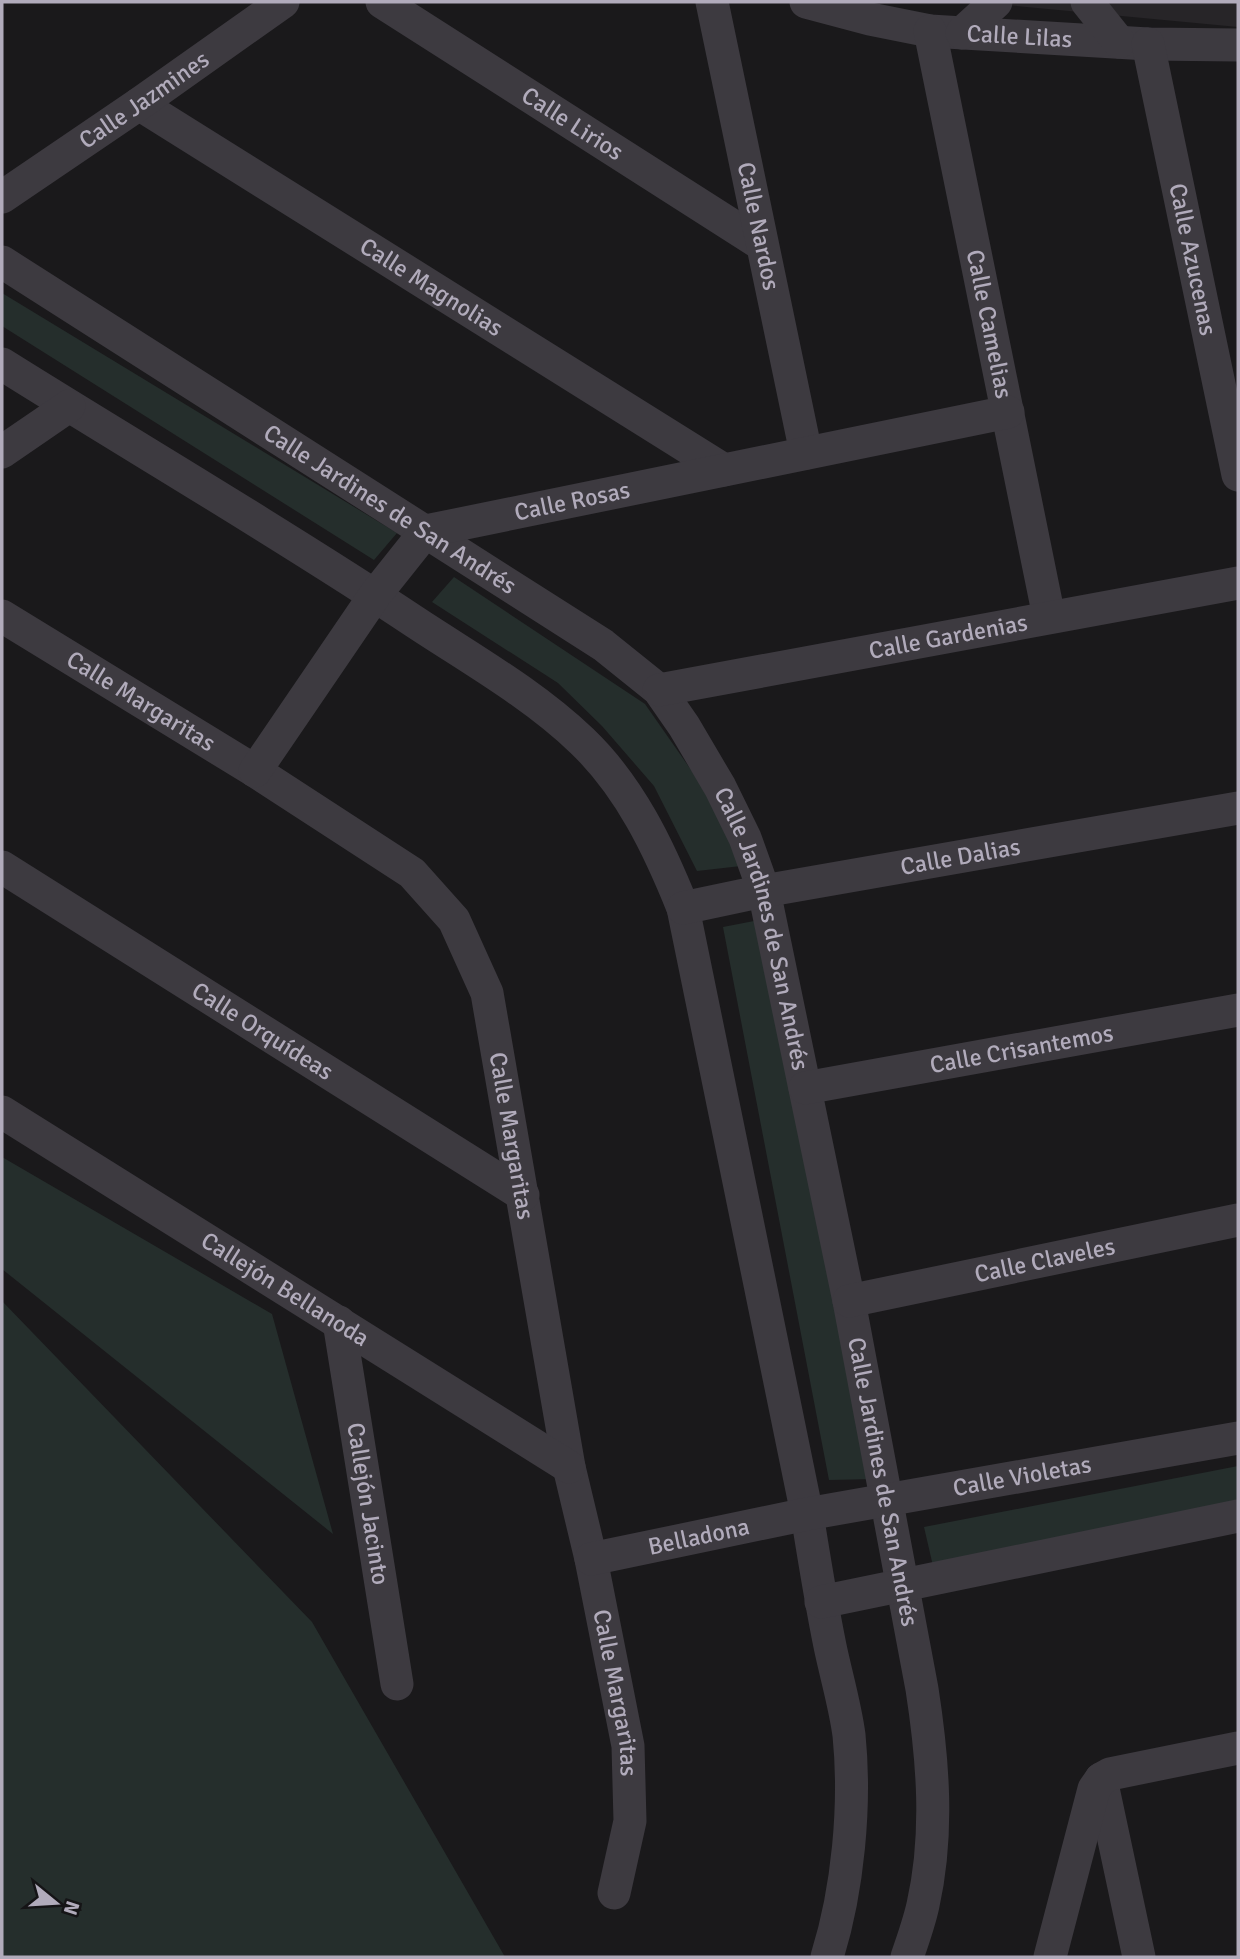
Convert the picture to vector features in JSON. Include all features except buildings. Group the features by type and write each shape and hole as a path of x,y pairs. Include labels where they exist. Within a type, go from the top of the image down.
{"street":[{"name":"Calle Jazmines","path":"2,197 283,2"},
{"name":"Calle Lirios","path":"382,2 761,244"},
{"name":"Calle Nardos","path":"712,2 806,453"},
{"name":"Calle Lilas","path":"806,2 930,31 1134,43 1238,45"},
{"path":"962,33 996,2"},
{"path":"1087,2 1134,43"},
{"name":"Calle Camelias","path":"930,31 1049,617"},
{"name":"Calle Azucenas","path":"1134,43 1238,475"},
{"name":"Calle Magnolias","path":"139,104 724,470"},
{"name":"Calle Jardines de San Andrés","path":"2,262 603,645 659,690 720,787 744,838 764,891 849,1301 930,1743 933,1799 929,1866 923,1906 907,1957"},
{"path":"2,364 375,595 550,712 584,743 614,777 642,820 667,868 683,908 807,1514 821,1602 849,1734 851,1807 839,1918 827,1957"},
{"path":"2,452 69,406"},
{"name":"Calle Rosas","path":"426,531 1008,412"},
{"path":"255,771 375,595 426,531"},
{"name":"Calle Gardenias","path":"659,690 1238,583"},
{"name":"Calle Margaritas","path":"2,616 255,771 412,873 454,920 487,993 569,1467 591,1559 628,1746 630,1821 614,1894"},
{"name":"Calle Dalias","path":"683,908 764,891 1238,808"},
{"name":"Calle Orquídeas","path":"5,876 523,1195"},
{"name":"Calle Crisantemos","path":"805,1088 1238,1010"},
{"name":"Callejón Bellanoda","path":"2,1112 569,1467"},
{"name":"Calle Claveles","path":"849,1301 1238,1220"},
{"name":"Callejón Jacinto","path":"340,1322 397,1684"},
{"name":"Calle Violetas","path":"807,1514 1238,1438"},
{"name":"Belladona","path":"591,1559 807,1514"},
{"path":"821,1602 1238,1516"},
{"path":"1050,1957 1094,1789 1101,1779 1110,1774 1238,1748"},
{"path":"1101,1779 1139,1957"}],"shaded area":[{"path":"975,2 1238,2 1238,27"},
{"path":"2,293 397,533 374,560 2,326"},
{"path":"454,577 645,704 703,787 741,866 697,871 654,786 602,726 558,683 432,602"},
{"path":"754,921 874,1479 829,1480 723,927"},
{"path":"2,1157 272,1314 333,1534 2,1269"},
{"path":"2,1301 312,1622 505,1957 2,1957"},
{"path":"1238,1466 1238,1507 933,1566 924,1527"}]}
